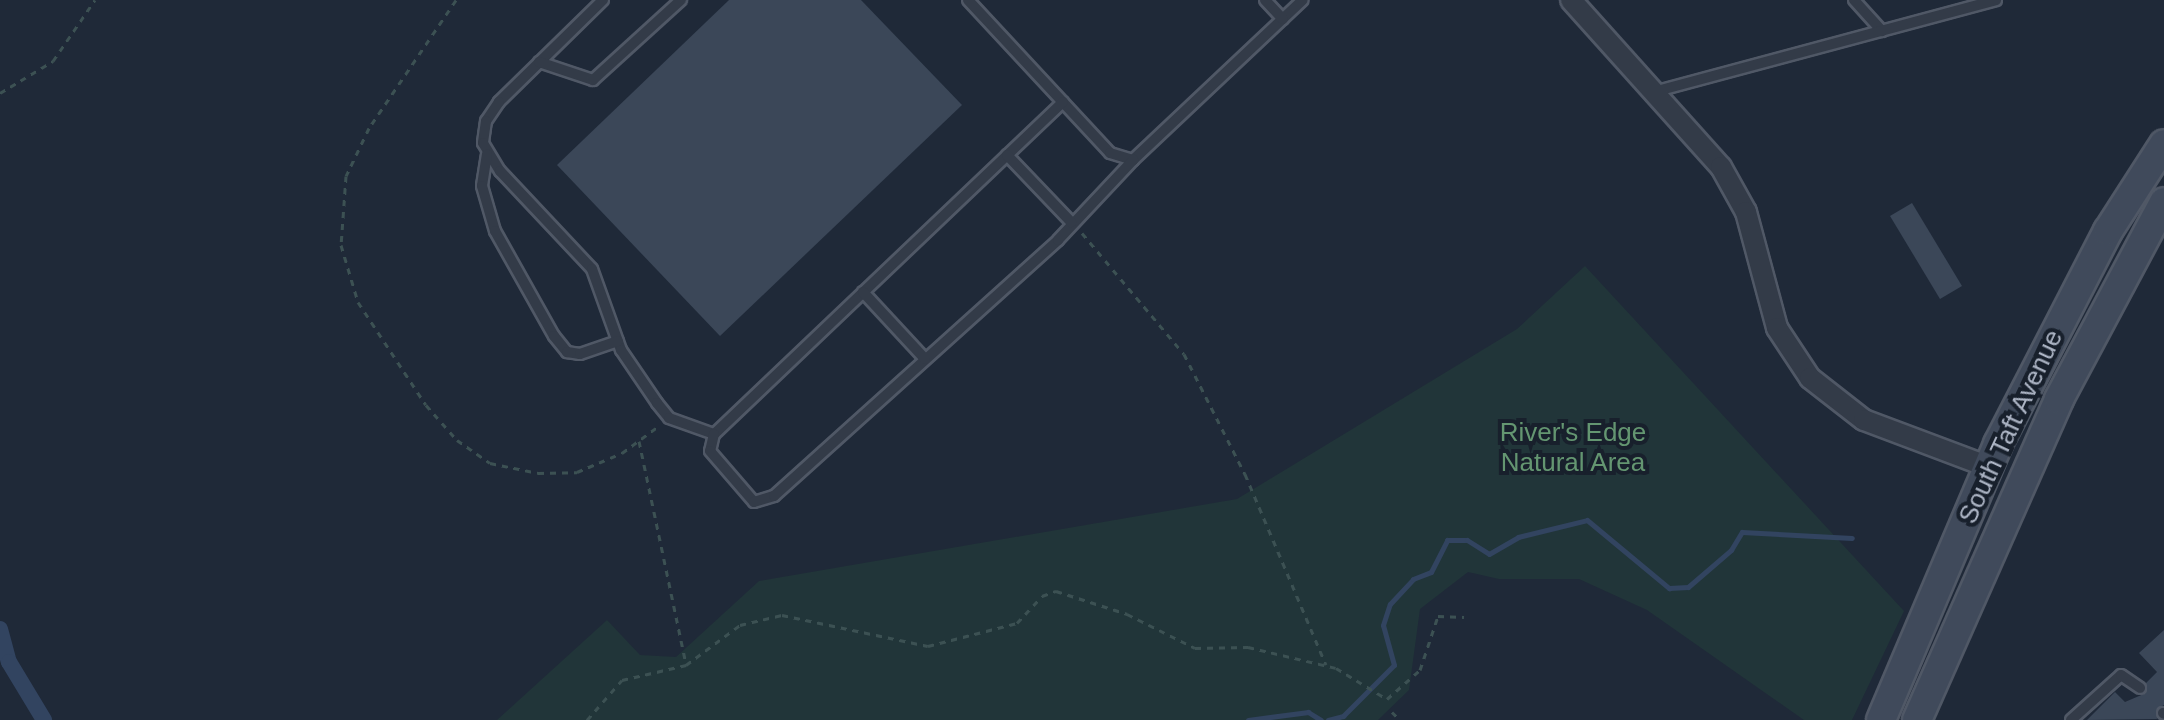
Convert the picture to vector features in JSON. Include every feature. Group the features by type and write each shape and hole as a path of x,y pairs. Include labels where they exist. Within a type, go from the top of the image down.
{"main road":[{"name":"South Taft Avenue","path":"1883,718 1989,467 2100,245 2164,144"},
{"name":"South Taft Avenue","path":"1917,720 1955,639 1993,541 2078,361 2164,202"},
{"path":"1955,639 1961,580 1997,496 1989,467 2014,459 2053,376 2078,361"}],"street":[{"path":"1571,0 1657,91 1736,191 1777,328 1810,378 1864,420 1989,467"}],"lane":[{"path":"603,0 539,62 486,121 487,154 482,186 495,231 554,336 567,352 580,354 618,341"},
{"path":"539,62 593,80 681,0"},
{"path":"968,0 1110,153 1133,160"},
{"path":"1265,0 1283,19"},
{"path":"1063,102 714,434 710,451 720,467 754,502 765,503 925,359 1303,0"},
{"path":"1854,0 1882,31"},
{"path":"1657,91 1996,0"},
{"path":"487,154 592,269 618,341 669,418 714,434"},
{"path":"1007,155 1071,222"},
{"path":"863,292 925,359"},
{"path":"2071,720 2121,675 2140,688"}],"path":[{"path":"0,93 53,61 95,0"},
{"path":"456,0 369,128 346,176 341,245 358,302 426,405 457,440 490,463 538,473 577,472 639,441 669,418"},
{"path":"1071,222 1153,309 1184,354 1245,474 1326,665"},
{"path":"639,441 686,665"},
{"path":"587,720 622,680 686,665 727,633 769,618 809,616 840,631 928,646 1017,623 1042,596 1056,591 1127,614 1195,648 1248,647 1326,665 1360,682 1381,699 1397,695 1420,670 1438,616 1464,617"},
{"path":"1392,712 1400,720"}],"green space":[{"name":"River's Edge Natural Area","path":"1585,266 1904,611 1852,720 1804,720 1647,610 1579,579 1499,579 1468,572 1420,609 1409,690 1378,720 497,720 607,620 640,655 676,657 759,581 1237,499 1517,329"}],"building":[{"path":"729,0 861,0 962,105 720,336 557,165"},
{"path":"1912,203 1962,286 1940,299 1890,216"},
{"path":"2164,630 2164,705 2156,710 2157,719 2087,720 2115,692 2125,702 2146,693 2146,683 2157,672 2139,653"}],"waterway":[{"path":"1328,720 1343,716 1394,665 1383,625 1390,604 1413,579 1431,572 1447,540 1467,540 1489,554 1518,537 1587,520 1669,588 1688,587 1731,550 1742,532 1852,538"},
{"path":"0,629 9,662 44,720"},
{"path":"1248,720 1308,712 1321,720"}]}
